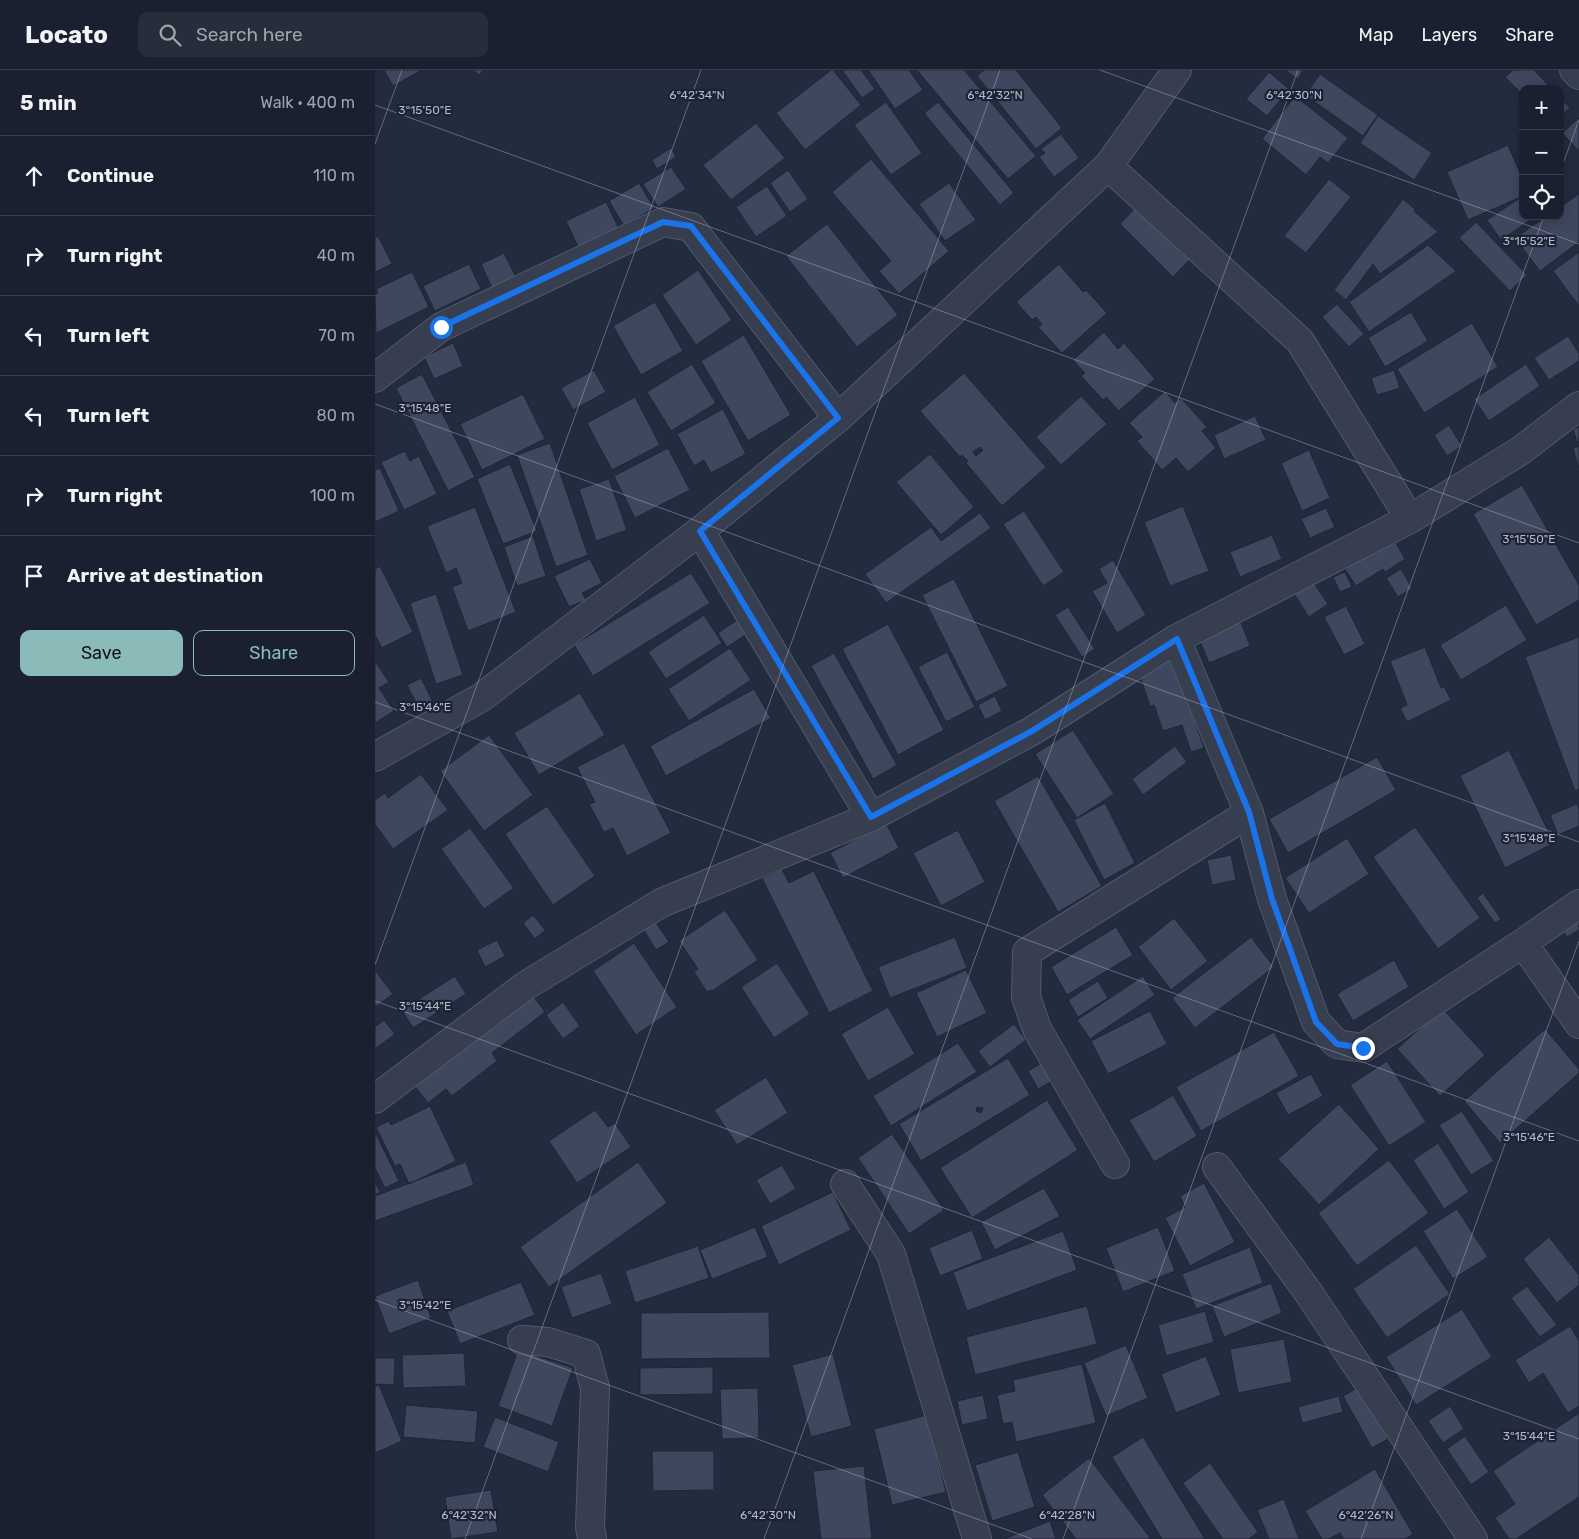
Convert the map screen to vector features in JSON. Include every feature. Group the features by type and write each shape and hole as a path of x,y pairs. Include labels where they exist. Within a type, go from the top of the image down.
{"street":[{"path":"375,757 482,696 700,531 838,418 1108,166 1177,70"},
{"path":"1574,70 1579,75"},
{"path":"1108,166 1300,341 1410,519"},
{"path":"375,378 441,327 663,222 691,226 838,418"},
{"path":"375,1099 525,986 661,903 871,817 1032,731 1177,639 1410,519 1520,451 1579,406"},
{"path":"700,531 871,817"},
{"path":"1177,639 1249,812 1272,899 1316,1022 1337,1044 1363,1048 1579,904"},
{"path":"1115,1164 1037,1029 1026,997 1027,952 1249,812"},
{"path":"1523,943 1579,1024"},
{"path":"1217,1167 1308,1292 1473,1539"},
{"path":"845,1184 891,1254 977,1539"},
{"path":"522,1340 549,1342 586,1354 595,1388 590,1527 592,1539"}],"building":[{"path":"384,70 422,70 393,86"},
{"path":"473,70 483,70 479,75"},
{"path":"833,70 861,105 805,150 776,113"},
{"path":"842,70 861,70 875,89 862,98"},
{"path":"868,70 909,70 923,90 895,109"},
{"path":"917,70 964,70 1036,156 1008,179"},
{"path":"984,70 1016,70 1062,128 1036,149 977,76"},
{"path":"1285,70 1303,70 1298,79"},
{"path":"1513,70 1534,70 1548,85 1519,85 1519,91 1505,77"},
{"path":"1269,72 1289,89 1267,116 1246,99"},
{"path":"1320,74 1378,115 1363,136 1305,95"},
{"path":"1295,96 1348,138 1328,163 1320,157 1306,175 1262,139"},
{"path":"1564,101 1570,108 1564,113"},
{"path":"886,102 922,153 891,175 854,125"},
{"path":"938,102 1014,193 1000,205 924,113"},
{"path":"1378,116 1432,153 1414,180 1360,143"},
{"path":"1579,118 1579,151 1564,135 1564,131"},
{"path":"756,123 785,158 731,200 703,165"},
{"path":"1061,134 1079,158 1054,177 1039,157 1045,153 1041,149"},
{"path":"1508,145 1519,171 1519,198 1468,220 1447,172"},
{"path":"671,148 676,157 657,169 652,160"},
{"path":"871,159 949,251 899,294 879,271 891,261 832,192"},
{"path":"671,167 686,189 658,207 643,184"},
{"path":"788,170 808,199 790,212 770,183"},
{"path":"1329,179 1351,197 1306,253 1284,236"},
{"path":"639,183 654,208 624,226 609,201"},
{"path":"949,183 976,220 945,241 919,204"},
{"path":"767,186 787,216 756,237 736,207"},
{"path":"1579,194 1579,242 1540,271 1515,238 1541,220 1564,220 1564,204"},
{"path":"1403,199 1438,232 1380,274 1373,264 1346,300 1334,290"},
{"path":"1519,199 1519,220 1530,220 1501,240 1487,220"},
{"path":"606,202 620,231 580,251 566,221"},
{"path":"1137,206 1190,259 1173,277 1120,224"},
{"path":"1476,222 1527,275 1510,291 1459,238"},
{"path":"827,224 898,315 857,347 786,256"},
{"path":"378,236 392,264 375,272 375,238"},
{"path":"1428,245 1456,271 1369,332 1349,302"},
{"path":"1579,252 1579,306 1553,271"},
{"path":"504,253 517,279 493,290 481,264"},
{"path":"469,264 481,289 435,311 423,286"},
{"path":"1059,264 1083,292 1086,290 1107,313 1062,353 1038,327 1042,324 1036,317 1032,320 1016,302"},
{"path":"698,270 732,320 696,345 662,295"},
{"path":"412,272 429,307 376,333 375,294 378,293 376,289"},
{"path":"655,302 683,351 641,375 613,326"},
{"path":"1337,304 1364,334 1349,347 1322,317"},
{"path":"1411,312 1428,341 1385,367 1368,338"},
{"path":"1472,323 1498,367 1424,413 1397,369"},
{"path":"1104,332 1118,349 1124,343 1155,379 1119,411 1106,397 1103,400 1081,376 1085,373 1073,360"},
{"path":"744,335 791,415 748,441 701,361"},
{"path":"1568,336 1579,353 1579,361 1549,380 1534,358"},
{"path":"453,343 463,366 434,379 424,357"},
{"path":"692,364 716,403 671,431 647,392"},
{"path":"1526,364 1540,386 1489,421 1474,399"},
{"path":"594,370 606,392 573,410 561,388"},
{"path":"1394,370 1400,388 1377,395 1371,378"},
{"path":"964,373 1046,467 1002,506 966,463 968,461 962,455 960,457 920,411","holes":["980,447 983,450 976,456 973,452"]},
{"path":"422,374 475,477 448,491 396,388"},
{"path":"1165,391 1175,403 1181,398 1207,427 1202,431 1216,448 1188,472 1176,458 1162,470 1137,441 1142,437 1129,423"},
{"path":"523,394 545,439 482,470 460,424"},
{"path":"1081,396 1107,424 1061,465 1036,437"},
{"path":"635,397 660,445 612,470 587,423"},
{"path":"723,409 746,454 711,473 704,460 694,466 677,434"},
{"path":"1255,416 1266,440 1224,459 1214,435"},
{"path":"1449,425 1462,446 1447,456 1434,435"},
{"path":"1579,427 1579,442 1577,442 1573,429"},
{"path":"550,443 588,555 556,567 517,455"},
{"path":"1579,446 1579,469 1573,448"},
{"path":"668,448 690,490 635,518 614,476"},
{"path":"1309,450 1330,498 1302,511 1281,463"},
{"path":"405,451 410,461 419,456 437,494 404,510 381,462"},
{"path":"930,454 974,507 941,535 896,482"},
{"path":"510,464 537,531 503,544 477,479"},
{"path":"380,468 399,511 375,522 375,470"},
{"path":"609,479 627,530 596,541 579,489"},
{"path":"1522,485 1579,585 1579,600 1536,625 1473,514"},
{"path":"1183,506 1209,571 1170,586 1144,522"},
{"path":"475,507 516,612 468,631 452,587 462,583 456,568 446,573 427,526"},
{"path":"1326,508 1335,527 1310,538 1301,519"},
{"path":"1024,511 1064,572 1043,586 1003,524"},
{"path":"980,513 991,528 886,603 865,574 931,527 941,541"},
{"path":"1272,535 1282,559 1240,577 1230,552"},
{"path":"533,536 546,576 517,586 504,547"},
{"path":"1393,538 1405,559 1385,572 1383,569 1356,586 1345,569"},
{"path":"590,559 602,583 582,593 586,600 569,607 554,576"},
{"path":"1113,560 1146,615 1117,633 1092,591 1107,583 1099,569"},
{"path":"380,566 413,632 382,648 375,635 375,569"},
{"path":"1401,569 1412,588 1398,597 1386,578"},
{"path":"1345,572 1352,587 1340,592 1333,577"},
{"path":"691,573 710,603 593,676 574,645"},
{"path":"954,579 1008,686 976,702 922,595"},
{"path":"1311,579 1328,604 1309,617 1293,592"},
{"path":"436,594 463,675 436,684 410,603"},
{"path":"1506,605 1527,640 1461,680 1440,645"},
{"path":"1346,606 1365,644 1344,655 1324,617"},
{"path":"1068,607 1095,649 1082,657 1055,615"},
{"path":"704,615 722,643 666,679 648,652"},
{"path":"1239,617 1250,646 1209,663 1197,634"},
{"path":"737,620 747,634 727,647 718,633"},
{"path":"888,624 944,730 898,755 842,649"},
{"path":"1579,637 1579,789 1575,791 1525,657"},
{"path":"1425,647 1441,688 1444,686 1451,700 1407,722 1400,708 1407,705 1390,661"},
{"path":"730,648 751,680 689,721 668,689"},
{"path":"947,652 975,707 946,722 918,667"},
{"path":"1171,652 1204,748 1191,752 1182,725 1163,731 1154,705 1150,706 1138,670"},
{"path":"834,653 897,765 873,779 811,666"},
{"path":"375,661 389,682 379,688 394,711 375,723"},
{"path":"421,678 433,702 419,709 407,685"},
{"path":"754,689 771,718 666,776 650,746"},
{"path":"580,693 605,735 539,775 514,733"},
{"path":"995,696 1002,711 985,720 978,705"},
{"path":"1073,730 1114,794 1077,818 1035,754"},
{"path":"489,735 533,795 484,831 440,771"},
{"path":"624,743 671,833 627,856 613,828 604,832 589,804 595,802 577,767"},
{"path":"1175,746 1187,762 1143,795 1132,779"},
{"path":"1509,750 1554,843 1505,868 1460,776"},
{"path":"1377,757 1396,790 1288,853 1269,819"},
{"path":"421,774 448,810 393,849 375,824 375,800 385,793 388,798"},
{"path":"1038,776 1102,886 1058,912 994,801"},
{"path":"1105,803 1135,863 1104,880 1074,820"},
{"path":"1577,804 1579,826 1558,835 1550,815"},
{"path":"547,806 595,876 553,905 505,834"},
{"path":"886,823 899,848 843,878 830,853"},
{"path":"1415,827 1480,918 1438,949 1373,857"},
{"path":"470,828 514,888 484,909 441,849"},
{"path":"958,830 985,882 941,906 913,853"},
{"path":"1347,838 1369,874 1309,913 1285,878"},
{"path":"1231,855 1236,880 1212,885 1207,860"},
{"path":"782,869 789,883 814,871 873,991 829,1013 762,878"},
{"path":"1483,893 1501,919 1495,923 1477,898"},
{"path":"1579,907 1579,930 1567,937 1557,921"},
{"path":"725,910 758,960 712,991 707,992 694,972 698,969 679,941"},
{"path":"533,915 545,930 535,939 523,923"},
{"path":"1174,918 1208,961 1171,990 1138,947"},
{"path":"655,921 669,942 656,950 643,929"},
{"path":"1116,927 1133,955 1067,995 1051,967"},
{"path":"955,937 967,968 890,998 878,967"},
{"path":"1251,937 1274,967 1195,1028 1172,998"},
{"path":"497,940 505,956 485,967 477,950"},
{"path":"634,943 677,1007 636,1035 593,971"},
{"path":"1394,960 1409,987 1353,1021 1337,994"},
{"path":"777,963 810,1014 774,1038 741,987"},
{"path":"375,970 393,994 375,1007"},
{"path":"966,970 987,1013 937,1037 916,993"},
{"path":"455,976 466,994 413,1028 402,1010"},
{"path":"1143,976 1155,995 1090,1039 1077,1020"},
{"path":"1098,981 1108,998 1078,1017 1068,1000"},
{"path":"531,993 545,1012 492,1053 497,1061 452,1096 446,1089 428,1103 413,1084"},
{"path":"563,1002 580,1026 563,1039 546,1015"},
{"path":"888,1007 915,1054 868,1081 841,1034"},
{"path":"1442,1008 1485,1055 1440,1096 1397,1049"},
{"path":"1150,1011 1167,1044 1108,1074 1091,1041"},
{"path":"384,1020 395,1034 375,1049 375,1027"},
{"path":"1014,1024 1026,1040 990,1067 978,1051"},
{"path":"1545,1029 1579,1069 1579,1073 1500,1143 1464,1101"},
{"path":"1274,1032 1299,1076 1201,1131 1176,1087"},
{"path":"958,1043 977,1072 891,1126 873,1096"},
{"path":"1008,1058 1030,1095 921,1161 899,1124","holes":["977,1107 983,1108 981,1113 976,1111"]},
{"path":"1045,1061 1056,1079 1038,1089 1028,1071"},
{"path":"1387,1061 1426,1122 1389,1146 1350,1085"},
{"path":"1311,1074 1323,1096 1288,1115 1276,1093"},
{"path":"766,1077 788,1113 737,1145 714,1110"},
{"path":"1173,1095 1197,1136 1154,1162 1129,1120"},
{"path":"1047,1100 1078,1150 972,1218 940,1168"},
{"path":"1339,1104 1379,1149 1319,1205 1278,1159"},
{"path":"430,1106 456,1161 409,1184 400,1164 395,1166 376,1127 389,1121 391,1125"},
{"path":"595,1110 608,1127 615,1123 631,1147 577,1183 549,1141"},
{"path":"1462,1111 1494,1161 1471,1175 1439,1125"},
{"path":"375,1132 399,1181 385,1188 375,1168"},
{"path":"892,1134 944,1210 909,1234 858,1158"},
{"path":"1438,1143 1469,1192 1444,1209 1413,1160"},
{"path":"1389,1160 1429,1213 1357,1266 1318,1213"},
{"path":"466,1162 474,1185 375,1221 375,1196"},
{"path":"638,1162 667,1203 549,1287 520,1247"},
{"path":"782,1165 796,1189 770,1204 756,1180"},
{"path":"375,1182 380,1192 375,1195"},
{"path":"1204,1183 1235,1242 1190,1266 1165,1218 1185,1207 1180,1196"},
{"path":"1044,1188 1060,1216 995,1250 981,1222"},
{"path":"833,1192 851,1230 779,1265 761,1226"},
{"path":"1457,1209 1488,1257 1453,1279 1423,1231"},
{"path":"755,1227 768,1257 712,1279 700,1250"},
{"path":"1158,1227 1175,1271 1123,1292 1106,1248"},
{"path":"972,1230 983,1259 940,1276 929,1248"},
{"path":"1063,1231 1077,1270 967,1311 953,1272"},
{"path":"1549,1237 1579,1275 1579,1285 1557,1303 1523,1259"},
{"path":"1416,1245 1450,1294 1387,1338 1353,1289"},
{"path":"698,1246 709,1278 635,1303 625,1271"},
{"path":"1250,1247 1263,1283 1196,1309 1182,1274"},
{"path":"601,1273 612,1304 572,1318 561,1287"},
{"path":"418,1280 431,1318 389,1334 375,1296"},
{"path":"521,1282 535,1315 460,1344 447,1311"},
{"path":"1271,1283 1282,1313 1224,1337 1212,1306"},
{"path":"1527,1286 1557,1325 1540,1337 1511,1298"},
{"path":"1087,1306 1097,1344 975,1375 966,1337"},
{"path":"1462,1309 1492,1357 1416,1405 1386,1357"},
{"path":"1205,1311 1214,1342 1166,1356 1158,1325"},
{"path":"769,1312 770,1358 641,1359 641,1313"},
{"path":"1570,1326 1579,1341 1579,1406 1568,1413 1543,1373 1529,1383 1515,1360"},
{"path":"1284,1339 1292,1382 1238,1393 1230,1349"},
{"path":"1126,1345 1148,1398 1106,1416 1084,1363"},
{"path":"518,1350 573,1368 552,1426 498,1406"},
{"path":"464,1353 466,1386 403,1388 402,1355"},
{"path":"833,1354 852,1426 811,1437 792,1365"},
{"path":"1206,1356 1221,1395 1176,1413 1161,1374"},
{"path":"375,1358 395,1358 394,1385 375,1384"},
{"path":"1082,1364 1096,1423 1016,1442 1012,1422 1003,1424 997,1395 1015,1391 1013,1380"},
{"path":"713,1367 713,1394 640,1395 640,1368"},
{"path":"379,1385 402,1441 375,1453 375,1386"},
{"path":"1359,1387 1388,1439 1372,1448 1343,1396"},
{"path":"758,1388 759,1438 722,1439 720,1389"},
{"path":"983,1395 988,1419 962,1425 957,1401"},
{"path":"1339,1396 1343,1412 1302,1423 1298,1407"},
{"path":"406,1405 478,1411 475,1443 403,1437"},
{"path":"1450,1406 1464,1429 1443,1443 1428,1421"},
{"path":"1579,1413 1579,1497 1516,1539 1509,1539 1495,1518 1515,1504 1493,1471"},
{"path":"927,1415 946,1492 892,1505 874,1429"},
{"path":"495,1417 559,1442 548,1472 483,1447"},
{"path":"1465,1436 1489,1472 1471,1485 1447,1449"},
{"path":"1143,1437 1205,1539 1162,1539 1112,1457"},
{"path":"652,1451 714,1451 714,1490 653,1491"},
{"path":"1018,1452 1035,1507 992,1521 975,1465"},
{"path":"1089,1458 1151,1539 1076,1539 1042,1495"},
{"path":"1210,1463 1258,1532 1249,1539 1223,1539 1183,1483"},
{"path":"864,1466 872,1539 821,1539 813,1471"},
{"path":"1375,1469 1413,1534 1405,1539 1344,1539 1340,1533 1329,1539 1322,1539 1305,1511"},
{"path":"491,1490 498,1532 451,1539 445,1497"},
{"path":"1284,1499 1299,1539 1269,1539 1257,1510"},
{"path":"1050,1521 1056,1539 1004,1539"}],"route":[{"path":"441,327 663,222 691,226 838,418 700,531 871,817 1032,731 1177,639 1249,812 1272,899 1316,1022 1337,1044 1363,1048"}]}
